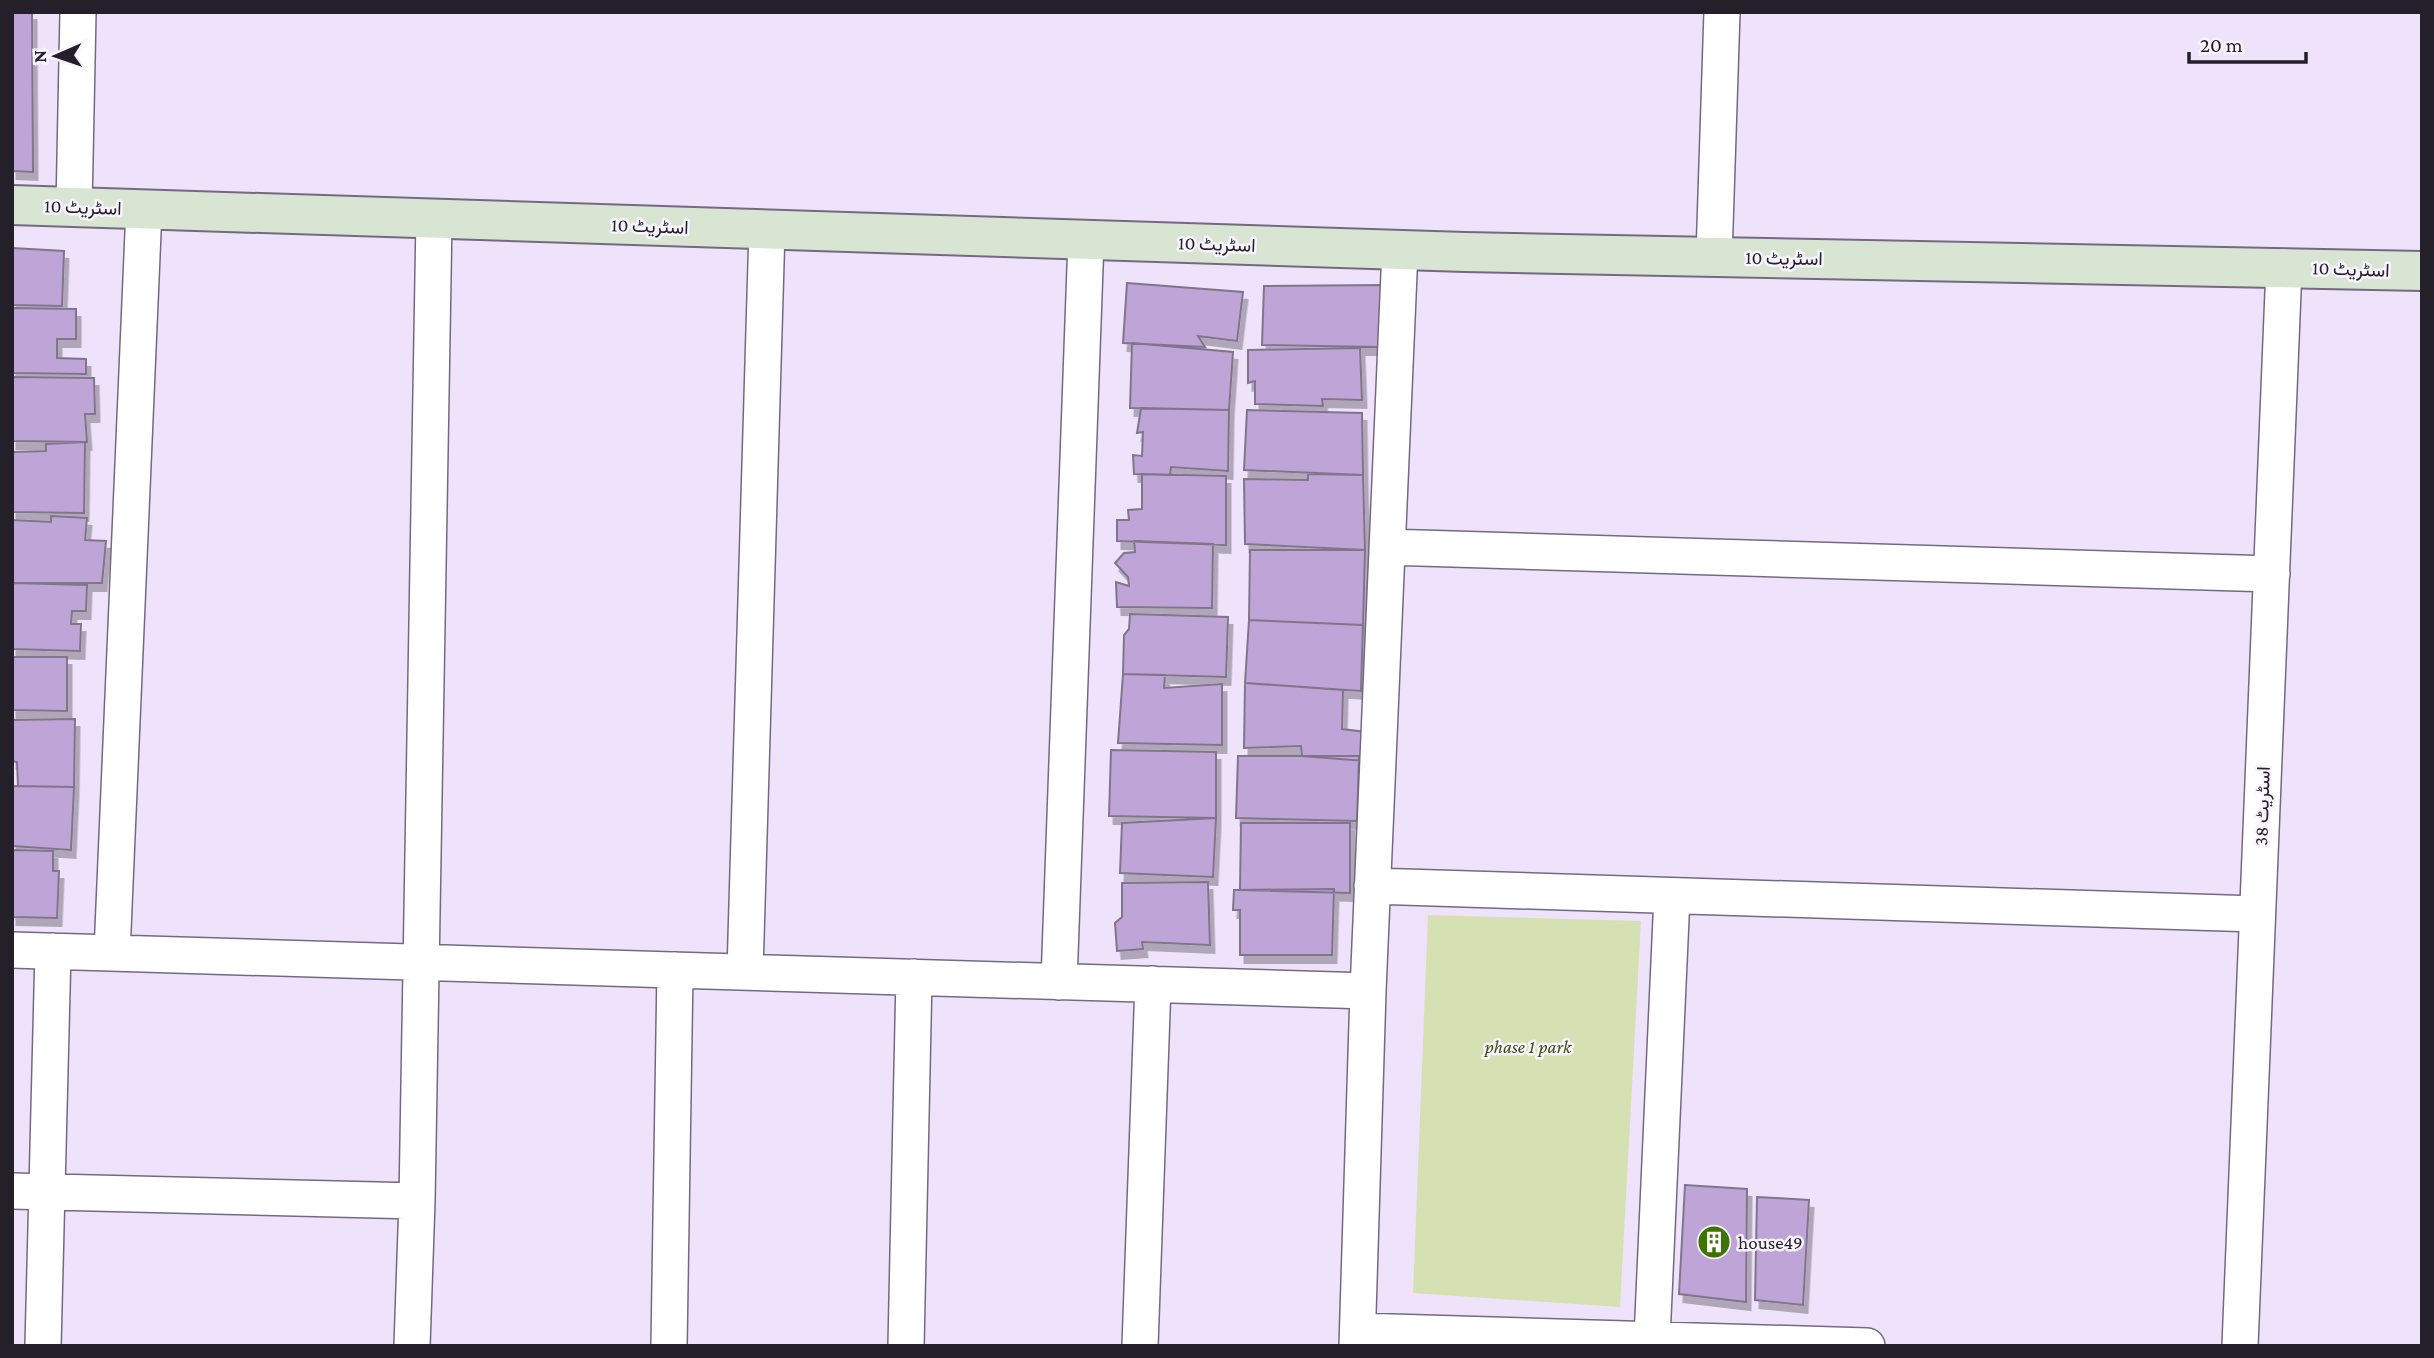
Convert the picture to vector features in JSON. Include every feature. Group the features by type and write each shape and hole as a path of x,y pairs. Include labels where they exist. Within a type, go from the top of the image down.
{"street":[{"path":"74,207 78,12"},
{"path":"1714,257 1722,12"},
{"name":"اسٹریٹ 10","path":"12,205 1400,250 2422,271"},
{"path":"112,953 144,209"},
{"path":"412,1346 417,1201 434,219"},
{"path":"746,972 766,229"},
{"path":"1059,982 1086,240"},
{"path":"1400,250 1372,886 1358,1338 1652,1339 1867,1346"},
{"name":"اسٹریٹ 38","path":"2240,1346 2284,267"},
{"path":"1387,547 2272,573"},
{"path":"1372,886 2257,914"},
{"path":"1652,1339 1672,895"},
{"path":"12,950 1368,991"},
{"path":"43,1346 53,951"},
{"path":"669,1346 675,970"},
{"path":"906,1346 914,978"},
{"path":"1140,1346 1153,984"},
{"path":"12,1191 417,1201"}],"green space":[{"name":"phase 1 park","path":"1428,915 1641,921 1620,1307 1413,1293"}],"building":[{"path":"12,12 32,12 33,172 12,171"},
{"path":"12,248 64,251 62,306 12,305"},
{"path":"1127,283 1243,292 1237,341 1198,336 1205,347 1123,343"},
{"path":"1383,285 1381,347 1262,345 1264,286"},
{"path":"12,308 76,309 76,339 57,339 57,358 86,359 86,374 12,373"},
{"path":"1132,343 1233,352 1229,410 1130,408"},
{"path":"1360,348 1362,400 1322,399 1323,406 1255,404 1255,381 1248,383 1248,350"},
{"path":"12,377 94,378 95,414 85,414 87,442 12,441"},
{"path":"1141,408 1229,410 1228,471 1171,467 1170,475 1134,474 1133,455 1142,456 1143,432 1137,433"},
{"path":"1247,410 1362,413 1363,475 1244,470"},
{"path":"85,442 84,513 12,512 12,452 46,451 46,444"},
{"path":"1142,474 1226,476 1226,545 1117,541 1117,520 1129,520 1128,510 1142,509"},
{"path":"1308,474 1363,475 1365,550 1245,544 1244,479 1308,480"},
{"path":"51,516 87,518 85,540 106,541 102,583 12,583 12,520 51,522"},
{"path":"1134,541 1213,544 1212,608 1117,607 1116,582 1129,586 1128,577 1115,563 1124,553 1135,552"},
{"path":"1250,550 1365,550 1363,625 1249,620"},
{"path":"12,583 87,585 86,611 72,611 71,624 81,624 80,651 12,649"},
{"path":"1130,614 1228,617 1226,677 1123,674 1124,635 1129,629"},
{"path":"1249,620 1363,625 1361,691 1245,683"},
{"path":"12,657 67,657 67,711 12,710"},
{"path":"1123,674 1165,675 1164,688 1222,684 1222,745 1118,743"},
{"path":"1245,683 1343,690 1342,729 1366,732 1365,761 1302,756 1301,746 1244,748"},
{"path":"75,719 74,787 18,786 17,762 12,761 12,720"},
{"path":"1111,750 1216,752 1216,818 1109,816"},
{"path":"1238,756 1359,756 1357,821 1236,818"},
{"path":"12,786 74,787 71,850 12,846"},
{"path":"1216,818 1213,877 1120,873 1122,823"},
{"path":"1241,823 1350,823 1350,893 1240,890"},
{"path":"12,850 53,851 53,871 59,871 57,918 12,917"},
{"path":"1208,882 1210,945 1142,942 1143,949 1117,951 1115,923 1122,917 1122,883"},
{"path":"1334,889 1332,955 1240,955 1240,910 1233,910 1234,890"},
{"name":"house49","path":"1685,1185 1747,1189 1746,1302 1679,1294"},
{"path":"1757,1197 1809,1200 1803,1305 1755,1300"}],"place":[{"name":"house49","path":"1714,1242"}]}
